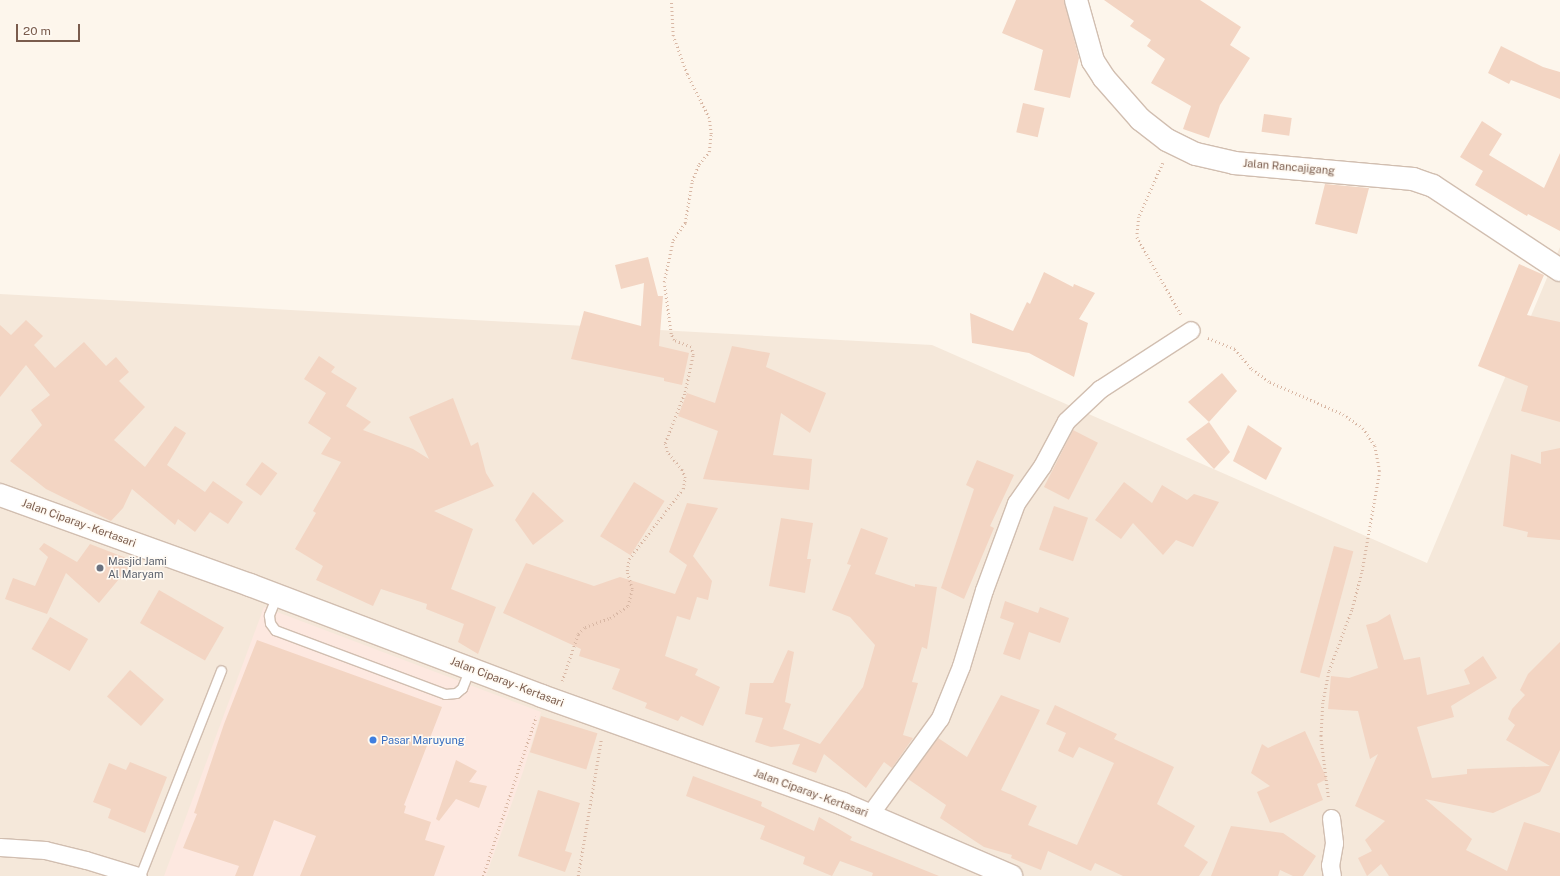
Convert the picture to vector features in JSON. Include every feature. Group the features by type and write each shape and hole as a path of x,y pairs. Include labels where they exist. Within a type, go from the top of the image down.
{"main road":[{"name":"Jalan Rancajigang","path":"1076,0 1093,61 1104,78 1140,119 1172,142 1196,154 1234,162 1413,179 1433,186 1560,270"},
{"name":"Jalan Ciparay - Kertasari","path":"0,495 276,595 549,698 870,814 1011,876"}],"street":[{"path":"870,814 940,718 961,666 984,590 1016,503 1042,466 1066,421 1100,389 1191,330"},
{"path":"1331,818 1334,843 1330,865 1332,876"},
{"path":"0,847 45,850 139,876"}],"lane":[{"path":"276,595 270,615 270,623 275,630 445,694 456,693 462,688 470,668"},
{"path":"139,876 221,670"}],"path":[{"path":"483,876 549,698 578,634 585,627 610,618 628,606 632,589 627,571 629,559 683,489 685,478 682,470 667,452 665,443 685,392 693,355 690,347 674,340 671,334 664,282 673,240 685,223 692,181 699,164 709,152 711,134 709,118 687,74 673,36 671,0"},
{"path":"1172,142 1139,217 1137,237 1191,330 1235,349 1252,369 1270,382 1343,414 1363,428 1375,446 1380,471 1362,573 1352,610 1329,672 1323,703 1321,736 1331,818"},
{"path":"578,876 597,762 607,719"}],"shaded area":[{"path":"1560,247 1560,876 0,876 0,294 932,345 1427,563"},
{"name":"Pasar Maruyung","path":"264,607 541,712 524,769 486,876 164,876"}],"building":[{"path":"1016,0 1064,0 1079,58 1070,98 1034,90 1043,50 1002,33"},
{"path":"1104,0 1200,0 1241,27 1230,45 1250,58 1220,105 1209,138 1183,129 1191,106 1151,83 1165,59 1147,46 1151,40 1130,26 1134,21"},
{"path":"1501,46 1543,67 1560,72 1560,99 1511,80 1509,84 1488,73"},
{"path":"1023,103 1044,108 1038,137 1016,132"},
{"path":"1264,114 1292,118 1289,136 1261,132"},
{"path":"1482,121 1502,134 1489,155 1544,188 1560,153 1560,231 1528,214 1527,216 1475,185 1483,171 1460,157"},
{"path":"1325,184 1369,188 1357,234 1315,224"},
{"path":"648,257 658,296 663,296 659,346 689,353 682,385 664,381 664,378 571,359 584,311 641,326 644,283 621,289 615,265"},
{"path":"1519,264 1544,275 1527,315 1560,322 1560,422 1521,411 1528,386 1478,366"},
{"path":"1044,272 1073,287 1074,284 1095,293 1079,319 1088,323 1074,377 1029,353 972,343 970,313 1013,331 1027,302 1030,304"},
{"path":"26,320 43,336 34,345 55,368 84,342 106,366 116,357 129,372 119,381 145,407 114,440 145,467 175,426 186,433 167,465 205,492 213,481 243,502 228,524 210,512 195,532 178,519 175,525 132,489 123,508 111,521 46,489 10,461 42,425 31,410 50,395 26,365 0,397 0,325 11,335"},
{"path":"732,346 770,353 766,367 826,393 810,433 781,413 773,455 812,459 809,490 703,479 718,431 678,416 687,393 715,403"},
{"path":"319,356 335,367 331,372 357,388 346,406 371,422 363,430 413,449 429,459 409,417 453,398 471,446 478,442 486,473 494,486 434,511 473,529 451,589 496,607 478,654 458,642 464,624 426,609 427,604 381,589 373,606 316,580 323,566 295,549 316,513 313,511 341,462 321,454 331,438 308,423 326,393 304,379"},
{"path":"1222,373 1237,391 1209,422 1188,402"},
{"path":"1209,422 1230,452 1214,469 1186,439"},
{"path":"1248,425 1282,448 1266,480 1233,461"},
{"path":"1073,430 1098,443 1069,500 1044,487"},
{"path":"1560,448 1560,540 1527,537 1528,532 1503,526 1511,454 1541,464 1541,452"},
{"path":"977,460 1014,475 990,526 994,528 964,599 941,588 974,489 966,485"},
{"path":"262,462 277,473 261,496 246,485"},
{"path":"634,482 665,501 631,555 600,536"},
{"path":"1124,482 1152,503 1162,485 1187,500 1194,494 1219,502 1193,547 1176,540 1163,555 1133,523 1121,539 1095,520"},
{"path":"533,492 564,521 533,545 515,520"},
{"path":"687,503 718,508 693,556 712,581 708,600 697,597 690,620 677,616 665,656 698,669 695,675 720,687 703,726 681,716 678,721 645,708 647,703 612,689 620,669 579,656 581,649 503,613 526,563 594,586 620,577 675,594 687,565 669,552"},
{"path":"1054,506 1088,518 1073,561 1039,549"},
{"path":"781,518 813,523 807,559 811,559 805,593 769,586"},
{"path":"861,528 888,538 875,574 915,587 915,584 937,587 927,649 922,647 912,682 918,683 903,735 913,738 892,768 884,762 866,788 824,754 816,773 792,764 800,744 771,747 755,742 763,718 745,714 750,683 773,683 788,650 794,652 785,702 791,704 783,729 820,744 863,687 875,645 850,617 832,610 851,565 847,564"},
{"path":"44,543 77,562 90,544 134,561 99,603 66,573 47,614 5,599 13,578 35,586 48,557 39,549"},
{"path":"1334,546 1353,551 1319,678 1300,673"},
{"path":"159,590 224,628 205,660 140,623"},
{"path":"1005,601 1038,613 1040,607 1069,618 1060,643 1029,632 1020,660 1003,654 1014,623 1000,618"},
{"path":"1390,614 1404,660 1420,657 1427,695 1470,684 1464,670 1483,656 1497,678 1451,706 1454,717 1417,727 1432,778 1467,774 1467,769 1550,766 1506,740 1515,725 1508,719 1512,709 1525,695 1520,690 1528,674 1560,642 1560,750 1540,792 1493,813 1425,799 1472,839 1466,850 1507,871 1524,822 1560,833 1560,876 1389,876 1381,864 1367,876 1358,858 1372,851 1365,840 1385,821 1355,806 1378,754 1370,759 1358,711 1328,709 1331,676 1349,678 1378,668 1366,625 1377,622"},
{"path":"50,617 88,639 70,671 32,649"},
{"name":"Pasar Maruyung","path":"257,640 442,707 404,805 406,806 404,813 431,822 425,840 445,846 434,876 300,876 316,836 274,820 253,876 235,876 239,866 183,848 197,814 194,813 224,724"},
{"path":"130,670 164,700 141,726 107,696"},
{"path":"1001,695 1040,710 1001,790 1037,806 1028,825 1077,845 1114,763 1079,747 1073,758 1058,751 1066,733 1046,724 1055,705 1117,734 1114,739 1174,767 1157,804 1195,826 1184,846 1208,862 1199,876 1123,876 1095,863 1091,871 1048,851 1041,870 1011,858 1012,855 984,847 940,818 946,805 908,779 938,738 967,757"},
{"path":"541,716 597,733 586,770 530,752"},
{"path":"1305,731 1327,779 1317,784 1323,800 1270,823 1257,792 1270,786 1251,773 1262,744 1268,748"},
{"path":"456,760 477,771 469,782 487,786 479,808 456,799 439,821 436,819"},
{"path":"130,762 167,777 145,833 108,818 111,809 93,802 109,763 126,770"},
{"path":"693,776 762,802 761,806 814,831 819,817 852,837 850,840 939,876 872,876 873,873 840,861 832,876 803,864 805,857 760,839 765,826 686,796"},
{"path":"538,790 580,803 565,851 572,853 565,872 518,856"},
{"path":"1231,826 1283,833 1316,856 1303,876 1293,876 1280,870 1278,876 1211,876"}],"place":[{"name":"Masjid Jami Al Maryam","path":"100,568"},
{"name":"Pasar Maruyung","path":"373,740"}]}
